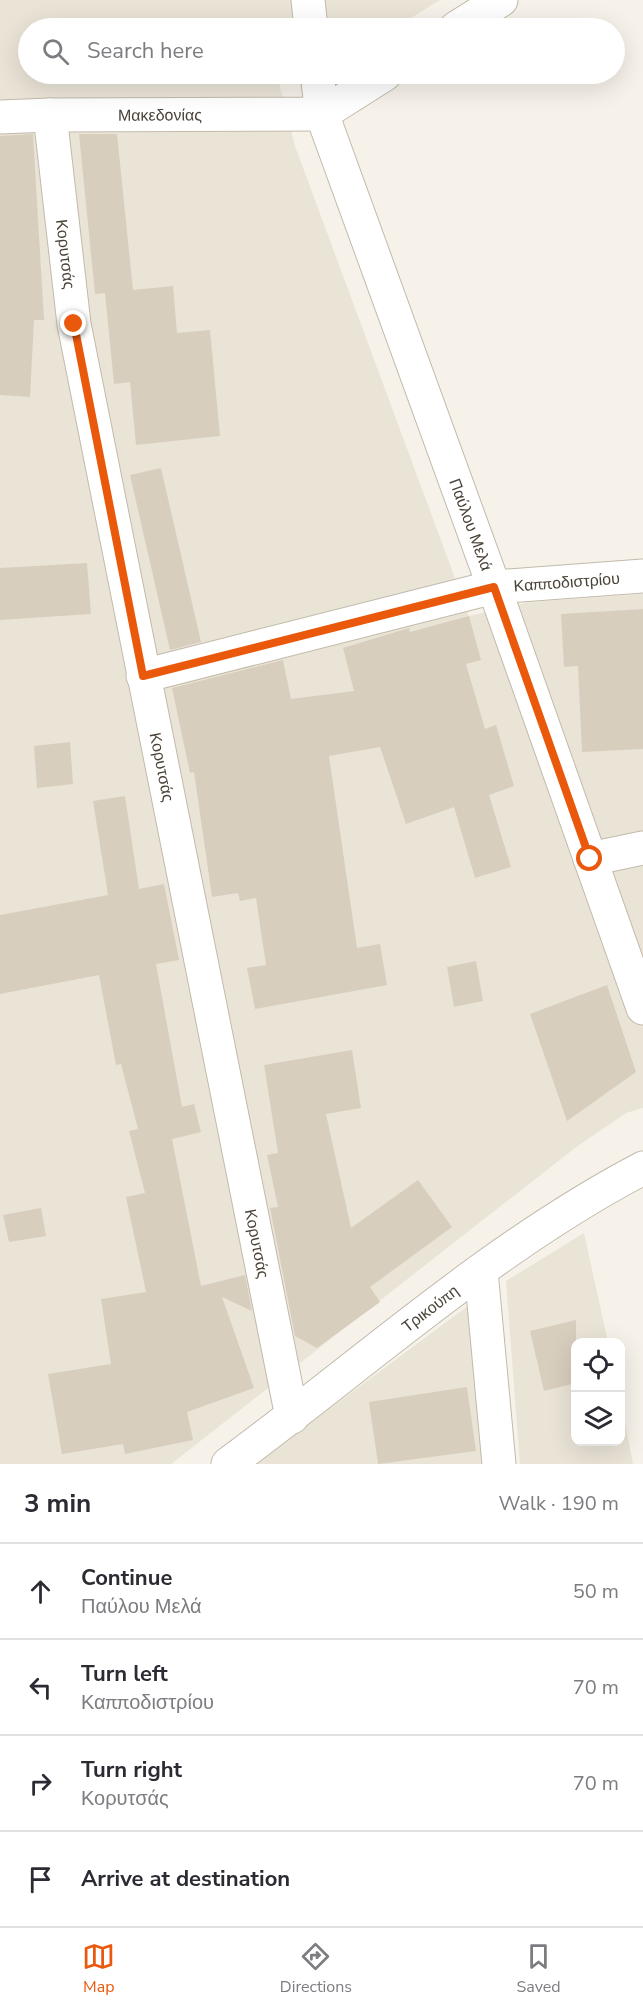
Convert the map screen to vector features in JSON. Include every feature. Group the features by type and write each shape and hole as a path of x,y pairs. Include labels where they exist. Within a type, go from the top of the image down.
{"street":[{"path":"308,0 310,18"},
{"path":"472,18 501,0"},
{"name":"Παύλου Μελά","path":"318,84 322,114 494,587 643,1008"},
{"path":"322,114 370,84"},
{"name":"Μακεδονίας","path":"0,117 322,114"},
{"name":"Κορυτσάς","path":"50,115 74,324 292,1417"},
{"name":"Καπποδιστρίου","path":"143,676 494,587 643,576"},
{"path":"590,859 643,848"},
{"name":"Τρικούπη","path":"228,1464 481,1271 591,1196 643,1168"},
{"path":"481,1271 499,1464"}],"shaded area":[{"path":"0,0 440,0 411,18 18,18 18,84 279,84 295,146 469,616 530,602 643,594 643,1108 626,1113 575,1148 171,1464 0,1464"},
{"path":"584,1233 607,1338 571,1338 571,1446 625,1446 625,1423 633,1464 520,1464 506,1281"},
{"path":"472,1303 482,1464 255,1464"}],"building":[{"path":"33,134 44,320 34,320 30,397 0,395 0,136"},
{"path":"79,134 117,134 133,290 173,286 177,333 210,330 220,436 136,445 130,382 114,384 105,293 95,294"},
{"path":"161,468 201,642 170,650 130,475"},
{"path":"87,563 91,614 0,620 0,568"},
{"path":"643,609 643,749 582,752 578,666 564,667 561,614"},
{"path":"469,616 481,660 466,664 485,729 496,725 514,786 489,795 511,867 475,878 454,807 406,824 380,747 329,756 357,948 380,944 387,985 255,1009 247,968 266,965 256,898 240,901 238,893 212,897 194,772 190,773 172,688 283,660 291,699 354,691 343,648 409,628 410,632"},
{"path":"70,742 73,784 37,788 34,746"},
{"path":"125,796 139,889 164,884 179,960 156,964 182,1107 194,1104 201,1132 172,1139 201,1286 245,1275 252,1311 222,1297 254,1388 187,1412 193,1440 125,1454 123,1444 62,1454 48,1374 111,1364 101,1299 146,1292 126,1197 145,1193 129,1131 138,1129 121,1064 116,1065 99,975 0,994 0,915 108,895 93,801"},
{"path":"476,961 483,1001 454,1007 447,967"},
{"path":"607,985 636,1072 567,1121 530,1014"},
{"path":"352,1050 361,1108 326,1114 351,1228 418,1180 452,1227 370,1287 380,1302 317,1348 295,1336 270,1208 278,1207 267,1155 278,1153 264,1065"},
{"path":"41,1208 46,1236 9,1242 3,1215"},
{"path":"576,1320 576,1338 571,1338 571,1384 544,1391 530,1331"},
{"path":"467,1387 476,1451 378,1464 369,1402"}],"route":[{"path":"74,324 143,676 494,587 590,859"}]}
